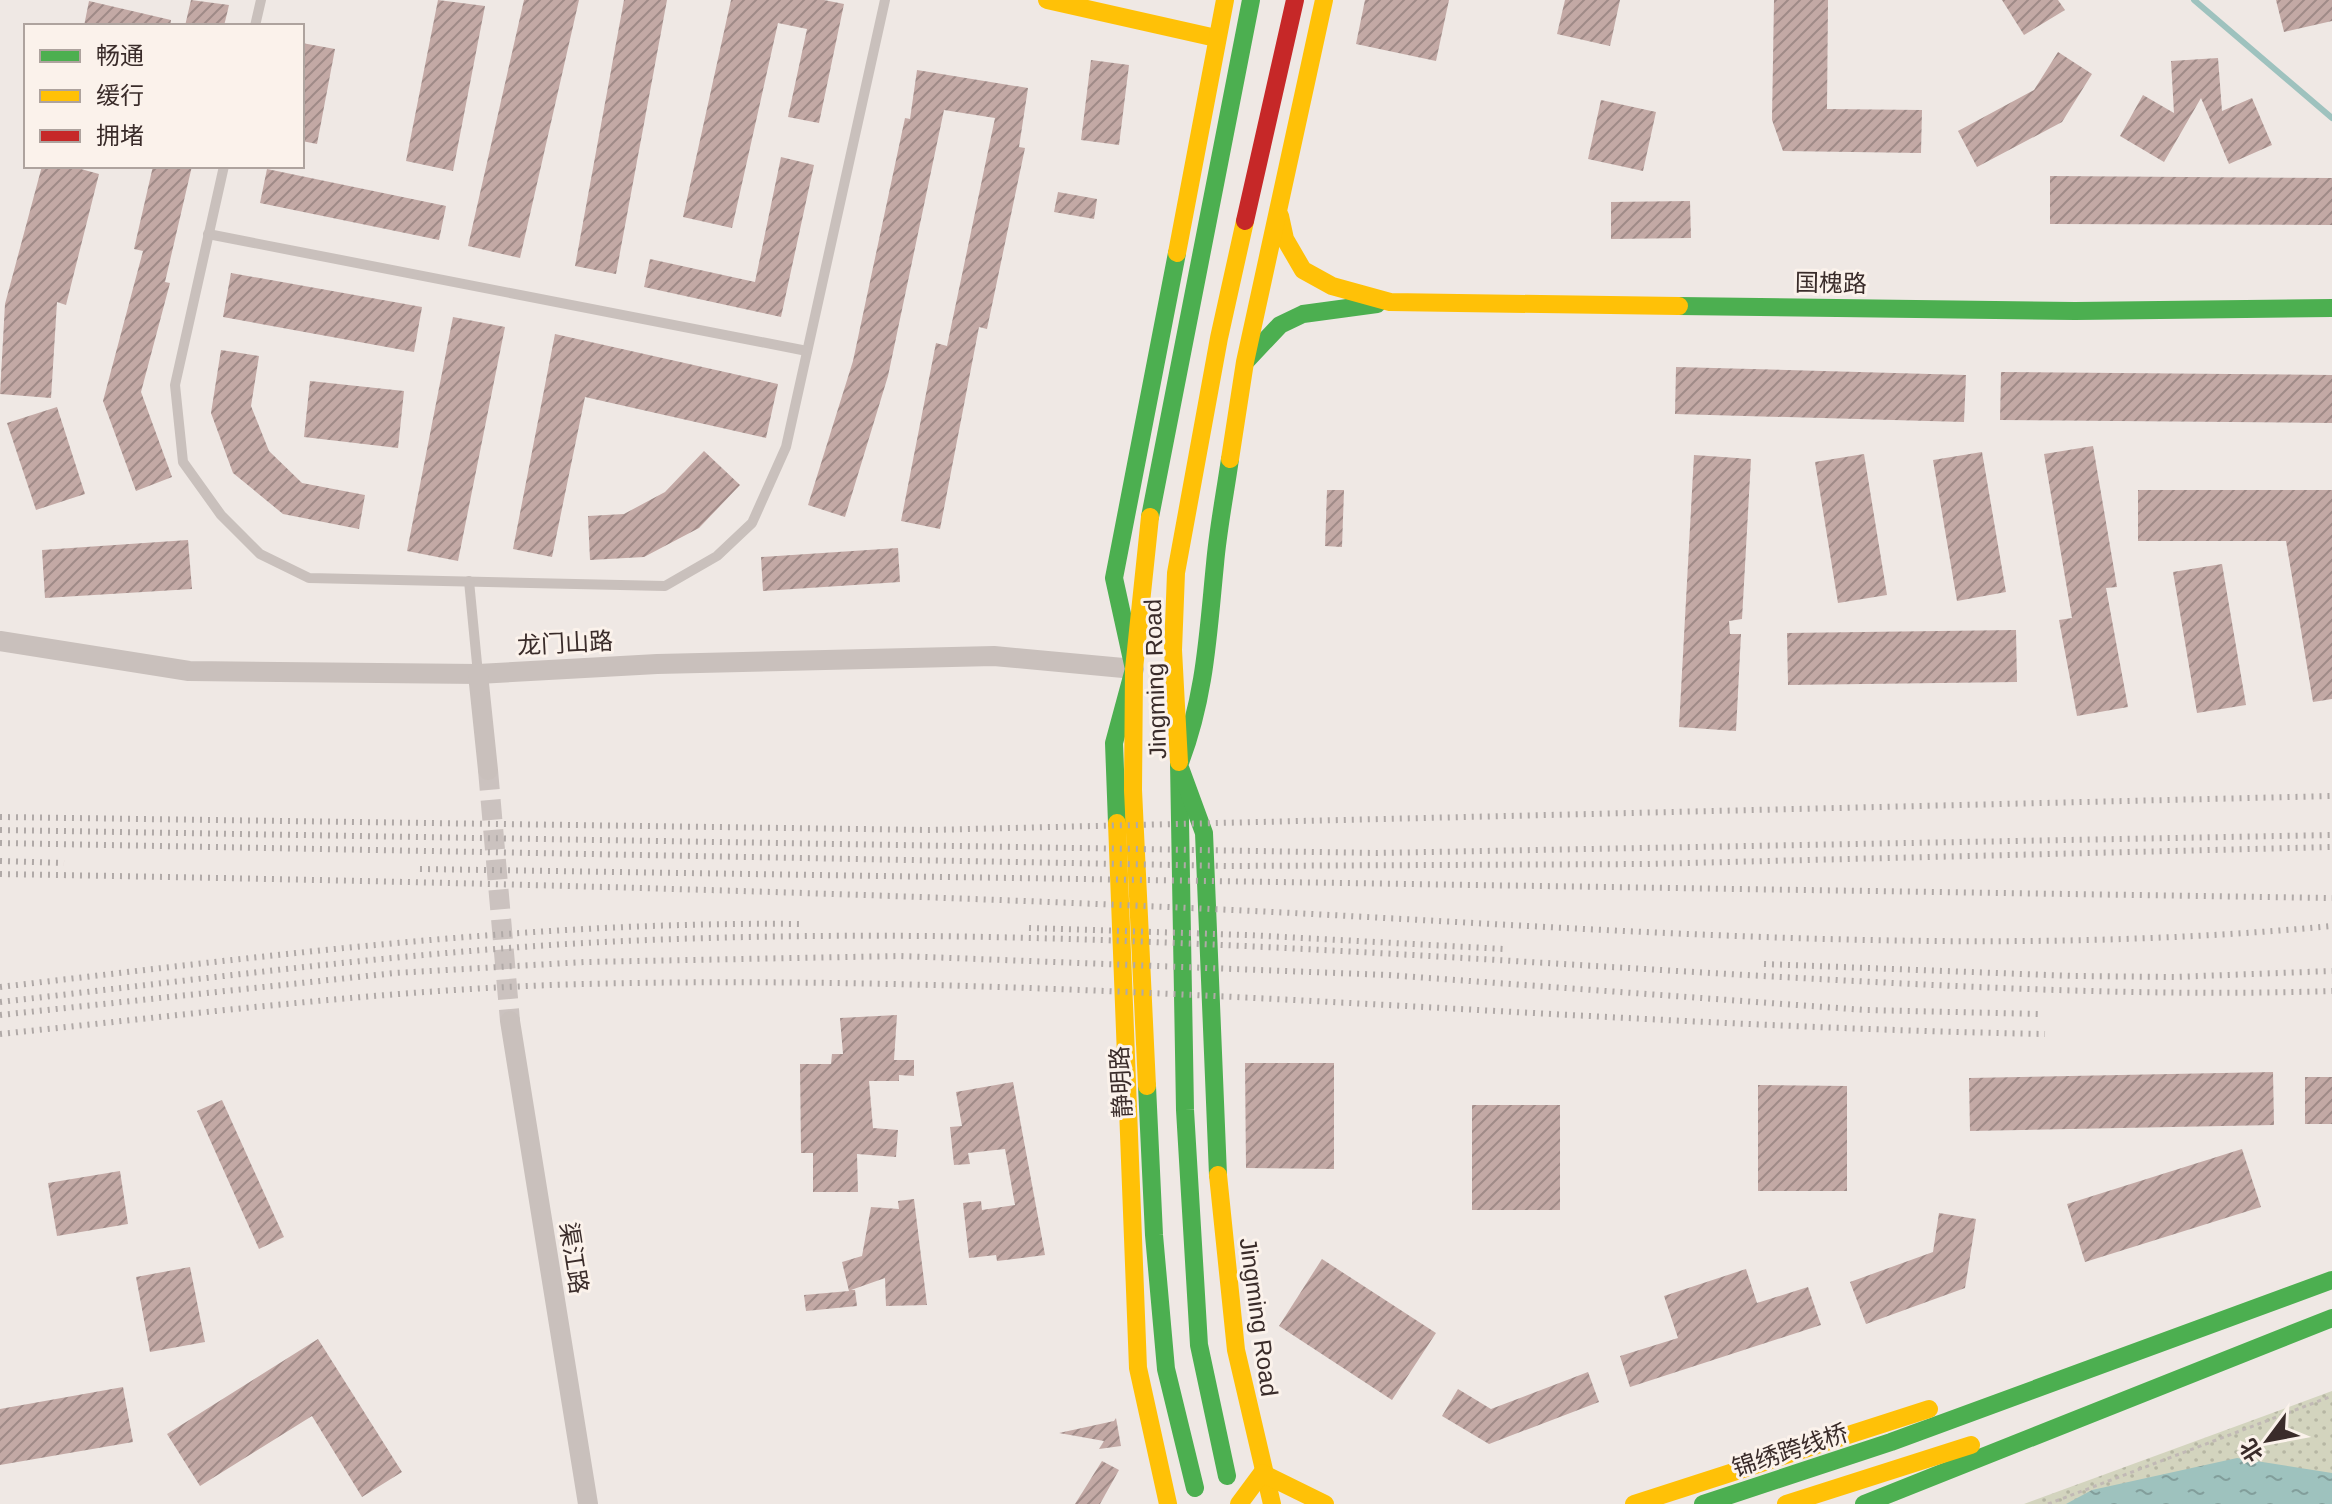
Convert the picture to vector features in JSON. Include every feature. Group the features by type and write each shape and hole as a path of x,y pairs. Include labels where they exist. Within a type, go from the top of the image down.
{"main road":[{"path":"1047,0 1216,38"},
{"path":"1134,669 1114,578 1225,0"},
{"name":"Jingming Road","path":"1168,1504 1161,1485 1138,1368 1114,743 1134,669 1148,525 1251,0"},
{"name":"Jingming Road","path":"1272,1504 1262,1473 1236,1350 1220,1214 1204,833 1179,765 1173,650 1176,573 1219,338 1295,0"},
{"path":"1227,1476 1199,1345 1185,1110 1179,765 1196,722 1208,653 1215,562 1245,362 1324,0"},
{"name":"国槐路","path":"1278,204 1283,239 1296,265 1332,286 1390,302 2075,311 2332,308"},
{"path":"1245,362 1280,325 1303,314 1390,302"},
{"name":"静明路","path":"1134,669 1133,790 1154,1235 1166,1369 1195,1488"},
{"path":"1634,1504 1890,1420 2127,1354 2332,1280"},
{"path":"1864,1504 2332,1318"},
{"name":"锦绣跨线桥","path":"1703,1504 1891,1442 2127,1354"},
{"name":"锦绣跨线桥","path":"1786,1504 1900,1466 2147,1392"},
{"path":"1239,1504 1262,1473 1325,1504"},
{"path":"1151,1504 1161,1485"}],"street":[{"name":"龙门山路","path":"0,641 189,671 478,674 657,664 994,656 1134,669"},
{"path":"478,674 488,770"},
{"name":"渠江路","path":"510,1021 588,1504"}],"lane":[{"path":"255,24 261,0"},
{"path":"224,168 175,385 183,462 221,515 260,554 309,578 665,586 717,556 752,523 786,447 885,0"},
{"path":"208,234 807,351"},
{"path":"469,581 478,674"}],"path":[{"path":"2048,1504 2332,1396"}],"green space":[{"path":"2332,1391 2332,1504 2024,1504"}],"water":[{"path":"2237,1458 2332,1473 2332,1504 2066,1504 2092,1490"}],"building":[{"path":"191,0 229,5 224,24 185,24"},
{"path":"438,0 485,6 453,171 406,161"},
{"path":"524,0 579,0 520,258 468,246"},
{"path":"624,0 667,0 616,274 575,266"},
{"path":"731,0 824,0 844,4 819,123 788,117 807,29 778,23 732,228 683,217"},
{"path":"1365,0 1449,0 1436,61 1356,44"},
{"path":"1565,0 1620,0 1610,46 1557,34"},
{"path":"1774,0 1828,0 1827,109 1922,110 1921,153 1783,151 1772,120"},
{"path":"2002,0 2058,0 2065,10 2024,35"},
{"path":"2276,0 2332,0 2332,21 2284,32"},
{"path":"89,1 171,20 170,24 84,24"},
{"path":"304,43 335,49 317,144 304,141"},
{"path":"2058,52 2092,74 2062,122 1977,167 1958,131 2034,90"},
{"path":"2218,58 2222,111 2252,98 2272,145 2229,164 2201,98 2164,162 2120,136 2143,95 2174,113 2171,61"},
{"path":"1091,60 1129,65 1119,145 1081,140"},
{"path":"917,70 1028,88 1019,147 1025,148 987,329 979,327 940,529 901,521 936,343 947,346 995,118 944,110 888,376 845,517 808,505 853,361 905,118 910,119"},
{"path":"1601,100 1656,112 1643,171 1588,159"},
{"path":"781,157 814,165 781,317 644,287 650,259 755,282"},
{"path":"41,168 77,168 99,174 66,305 57,302 51,398 0,394 5,304"},
{"path":"153,168 192,168 165,282 170,283 141,392 172,477 136,491 103,401 143,251 134,249"},
{"path":"267,169 446,206 439,240 260,203"},
{"path":"2050,176 2332,178 2332,225 2050,224"},
{"path":"1058,192 1097,199 1094,219 1054,212"},
{"path":"1690,201 1691,238 1611,239 1611,202"},
{"path":"231,273 422,307 414,352 223,317"},
{"path":"453,317 505,327 458,561 407,551"},
{"path":"555,334 778,384 766,438 585,397 552,557 513,549"},
{"path":"221,350 259,356 251,406 269,451 302,483 365,495 359,529 283,514 233,473 211,413"},
{"path":"1676,367 1966,375 1964,422 1675,414"},
{"path":"2001,372 2332,375 2332,423 2000,420"},
{"path":"310,381 404,391 398,448 304,437"},
{"path":"57,407 85,494 36,510 7,423"},
{"path":"2093,446 2117,587 2106,588 2128,707 2077,716 2059,620 2072,618 2044,454"},
{"path":"704,451 740,485 699,528 644,557 590,560 588,516 624,514 665,492"},
{"path":"1982,452 2006,592 1957,601 1933,460"},
{"path":"1864,454 1887,595 1838,603 1815,462"},
{"path":"1694,455 1751,459 1742,619 1729,621 1730,634 1741,634 1736,731 1679,727"},
{"path":"1327,490 1344,490 1342,547 1325,546"},
{"path":"2138,490 2332,490 2332,699 2313,702 2286,541 2138,541"},
{"path":"188,540 192,589 45,598 42,550"},
{"path":"898,548 900,582 763,591 761,557"},
{"path":"2222,564 2246,705 2197,713 2173,572"},
{"path":"2016,630 2017,682 1788,685 1787,633"},
{"path":"897,1015 894,1060 914,1060 914,1076 899,1075 899,1081 869,1081 873,1128 898,1130 896,1157 857,1154 858,1192 813,1192 813,1153 801,1153 800,1064 831,1064 832,1054 843,1054 840,1018"},
{"path":"1245,1063 1334,1063 1334,1169 1246,1168"},
{"path":"2273,1072 2274,1125 1970,1131 1969,1078"},
{"path":"2305,1077 2332,1077 2332,1124 2305,1124"},
{"path":"1013,1082 1045,1255 997,1261 996,1255 969,1258 963,1203 981,1201 982,1210 1015,1205 1005,1149 968,1153 970,1164 954,1165 950,1127 962,1126 956,1092"},
{"path":"1758,1085 1847,1086 1847,1191 1758,1191"},
{"path":"222,1100 284,1237 259,1249 197,1111"},
{"path":"1472,1105 1560,1105 1560,1210 1472,1210"},
{"path":"2242,1149 2261,1207 2085,1262 2067,1204"},
{"path":"120,1171 128,1224 57,1236 48,1183"},
{"path":"914,1199 927,1305 886,1306 885,1278 851,1290 855,1290 857,1306 806,1311 804,1295 849,1291 842,1262 862,1256 871,1207 899,1209 898,1201"},
{"path":"1939,1213 1976,1219 1965,1288 1866,1324 1850,1282 1933,1252"},
{"path":"1322,1259 1436,1333 1392,1400 1279,1326"},
{"path":"190,1267 205,1342 150,1352 136,1277"},
{"path":"1746,1269 1757,1303 1808,1287 1821,1325 1630,1387 1620,1356 1678,1338 1664,1296"},
{"path":"318,1339 402,1472 362,1497 312,1416 200,1486 167,1434"},
{"path":"1588,1372 1599,1402 1489,1444 1442,1416 1458,1389 1491,1409"},
{"path":"123,1387 133,1442 0,1465 0,1409"},
{"path":"1116,1418 1121,1446 1099,1449 1104,1441 1059,1433 1114,1421"},
{"path":"1102,1461 1119,1470 1100,1504 1075,1504"}],"waterway":[{"path":"2194,0 2332,118"}],"tunnel":[{"path":"488,770 510,1021"}],"railway":[{"path":"0,817 929,830 2332,796"},
{"path":"0,830 1377,853 2332,835"},
{"path":"0,843 1229,866 1647,864 2332,847"},
{"path":"0,861 64,863"},
{"path":"420,869 2332,898"},
{"path":"0,874 784,892 1254,911 1793,938 2063,941 2197,936 2332,926"},
{"path":"0,987 499,934 600,928 801,924"},
{"path":"1029,928 1248,935 1504,949"},
{"path":"0,1002 292,968 511,948 669,939 839,936 1031,938 1246,946 2056,990 2194,993 2332,991"},
{"path":"0,1015 395,973 585,962 900,956 1388,975 1865,1010 2041,1014"},
{"path":"1764,964 2074,976 2174,977 2332,971"},
{"path":"0,1034 438,991 585,984 768,982 1133,992 1680,1021 2045,1034"}],"traffic: fast":[{"path":"1150,517 1251,0"},
{"path":"1117,823 1114,743 1134,669 1114,578 1177,253"},
{"path":"1246,361 1280,325 1303,314 1377,304"},
{"path":"1679,306 2075,311 2332,308"},
{"path":"1218,1175 1204,833 1179,765 1200,691 1230,459"},
{"path":"1179,762 1185,1110 1199,1345 1227,1476"},
{"path":"1147,1086 1154,1235 1166,1369 1195,1488"},
{"path":"1703,1504 1891,1442 2332,1280"},
{"path":"1864,1504 2332,1318"}],"traffic: slow":[{"path":"1047,0 1216,38"},
{"path":"1177,253 1225,0"},
{"path":"1230,459 1245,362 1324,0"},
{"path":"1280,216 1285,239 1303,270 1332,286 1390,302 1679,306"},
{"path":"1179,762 1173,650 1176,573 1219,338 1245,221"},
{"path":"1147,1086 1133,790 1134,669 1150,517"},
{"path":"1117,823 1138,1368 1168,1504"},
{"path":"1218,1175 1236,1350 1272,1504"},
{"path":"1634,1504 1929,1409"},
{"path":"1786,1504 1971,1445"},
{"path":"1239,1504 1262,1473 1325,1504"}],"traffic: jam":[{"path":"1245,221 1295,0"}]}
